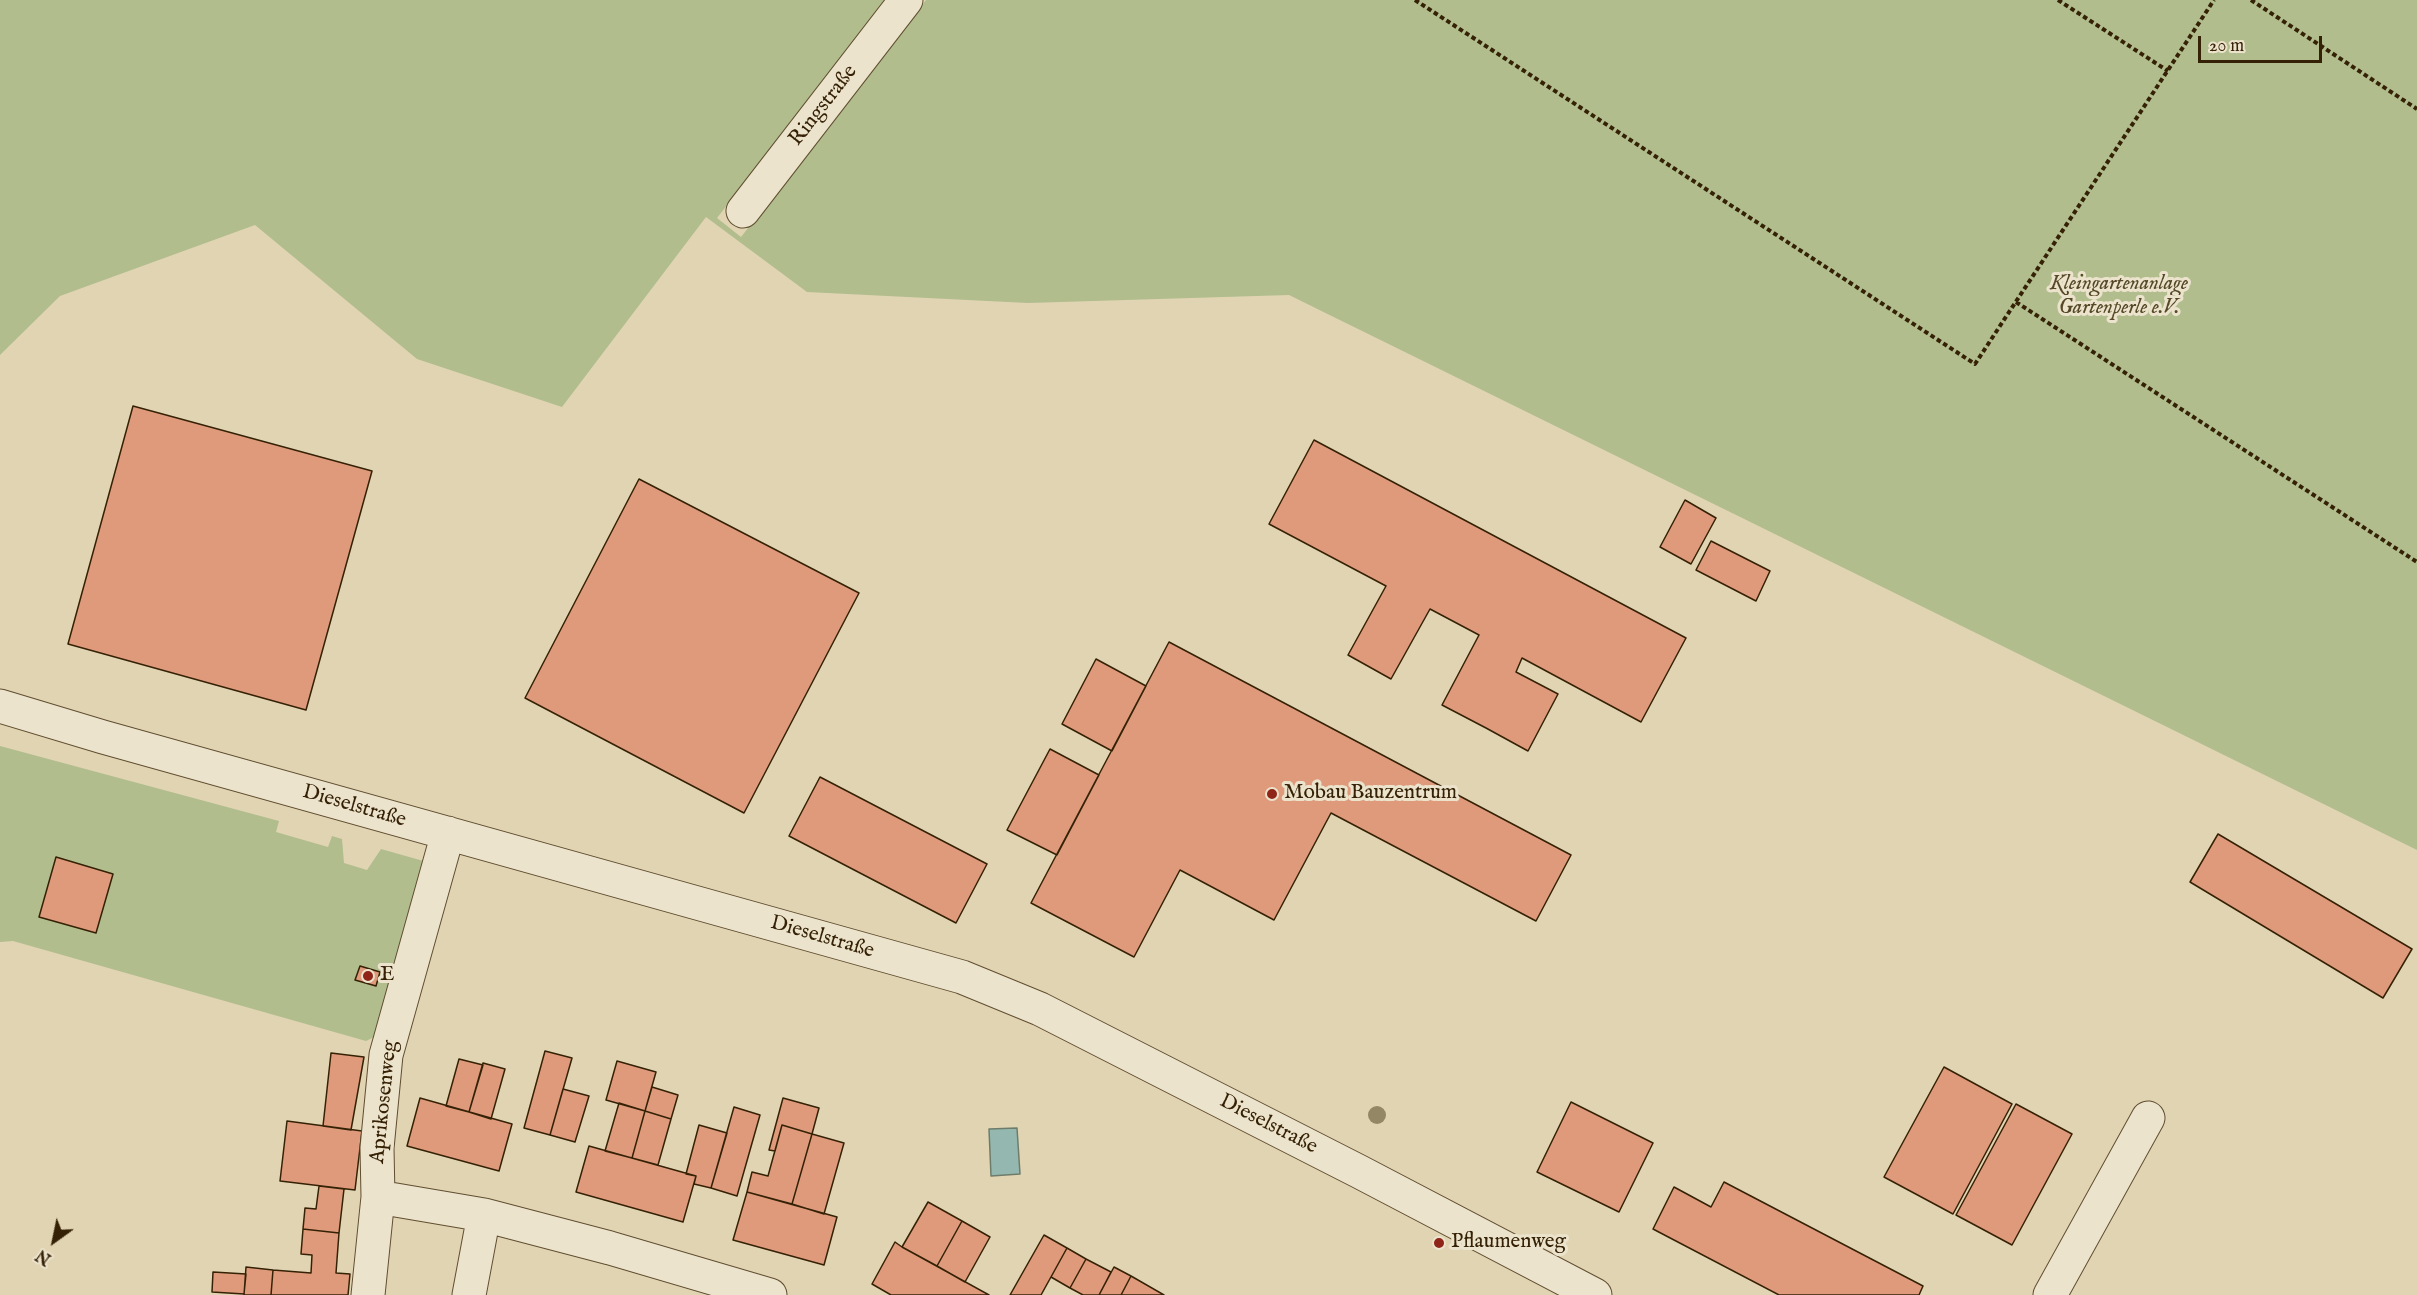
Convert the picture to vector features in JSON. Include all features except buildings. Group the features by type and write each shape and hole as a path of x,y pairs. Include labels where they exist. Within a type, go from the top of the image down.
{"street":[{"name":"Ringstraße","path":"743,211 906,0"},
{"name":"Dieselstraße","path":"0,706 972,981 1040,1009 1360,1172 1585,1293"},
{"name":"Aprikosenweg","path":"368,1295 378,1197 376,1148 386,1054 448,834"},
{"path":"2050,1295 2148,1118"},
{"path":"378,1197 484,1215 664,1263 770,1295"},
{"path":"469,1295 484,1215"}],"path":[{"path":"1415,0 1975,364 2214,0"},
{"path":"2058,0 2168,71"},
{"path":"2251,0 2417,109"},
{"path":"2016,302 2417,562"}],"green space":[{"name":"Kleingartenanlage Gartenperle e.V.","path":"0,0 887,0 717,218 741,237 926,0 2417,0 2417,850 1289,295 1028,303 807,292 706,217 562,407 417,359 255,225 60,296 0,355"},
{"path":"0,746 279,821 276,832 328,847 332,836 342,839 344,863 367,870 381,849 427,862 380,1034 366,1041 13,941 0,942"}],"water":[{"path":"1017,1128 1020,1174 991,1176 989,1129"}],"place":[{"name":"Mobau Bauzentrum","path":"1272,794"},
{"name":"E","path":"368,976"},
{"name":"Pflaumenweg","path":"1439,1243"}]}
